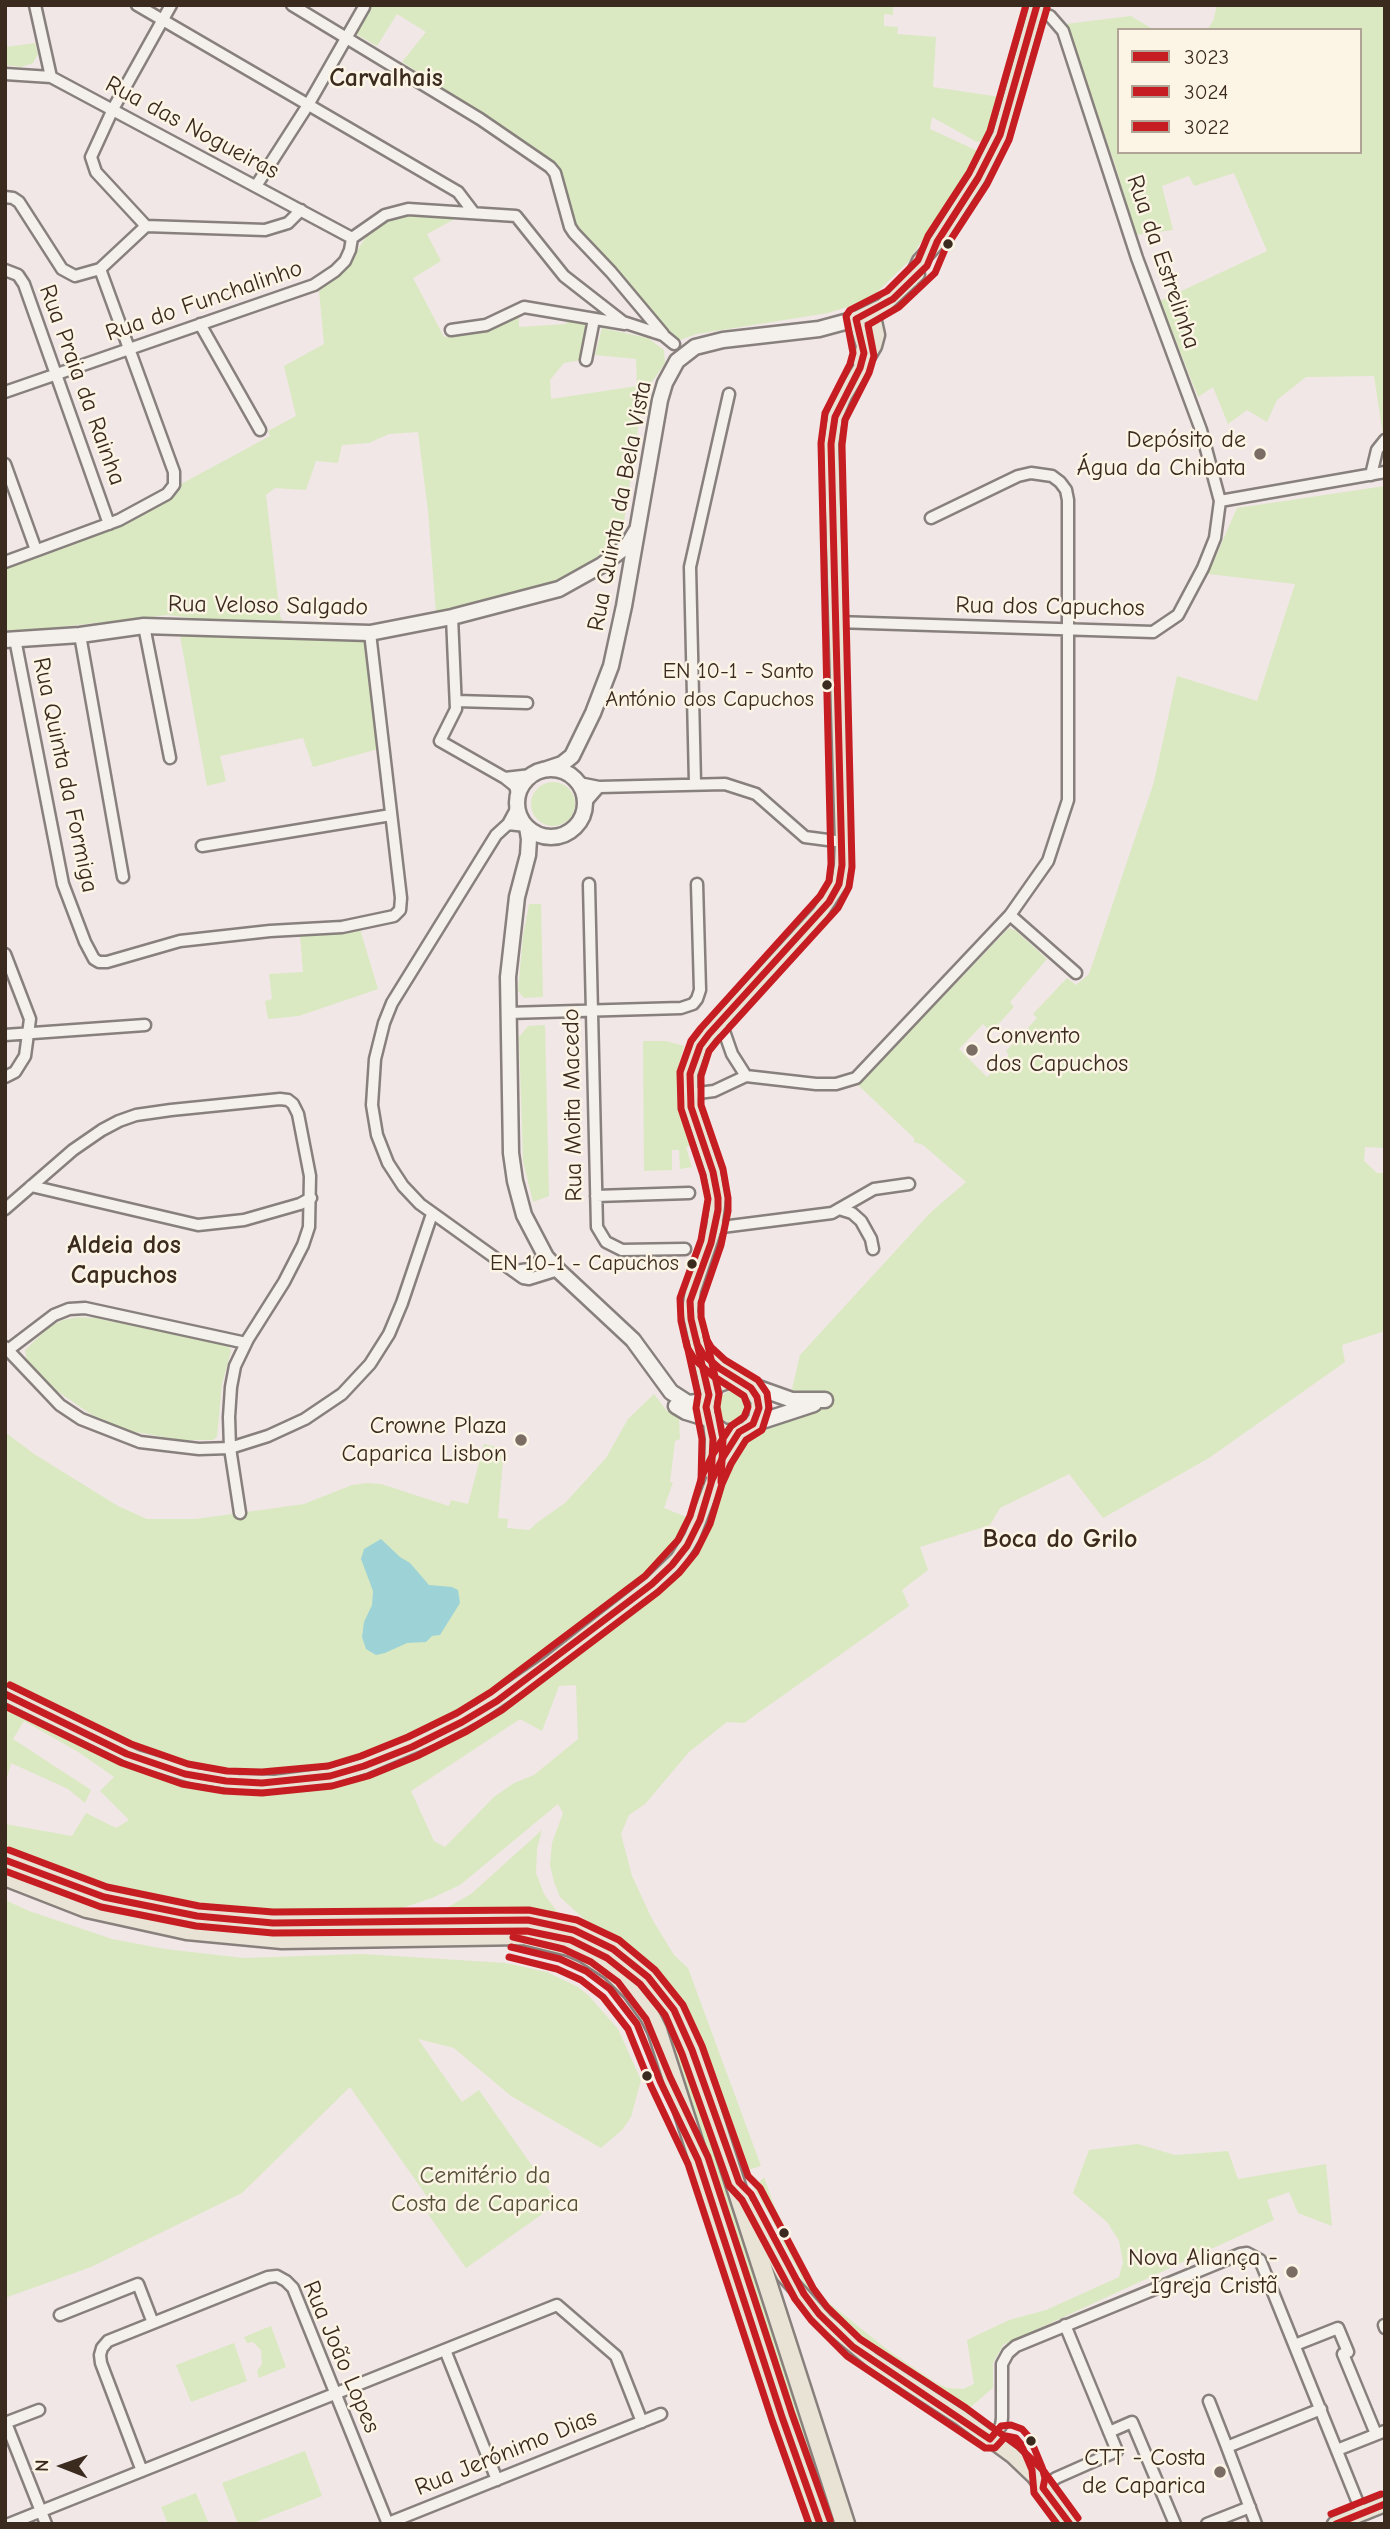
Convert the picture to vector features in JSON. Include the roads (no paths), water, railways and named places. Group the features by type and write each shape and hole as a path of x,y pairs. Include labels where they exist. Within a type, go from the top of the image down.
{"highway":[{"path":"5,1860 104,1897 209,1918 300,1923 516,1919 564,1927 605,1944 648,1977 674,2010 698,2063 845,2524"},
{"path":"5,1876 87,1908 199,1932 295,1939 524,1935 569,1946 586,1953 611,1970 632,1991 657,2030 782,2417 820,2524"}],"main road":[{"path":"860,368 864,345 856,319 893,299 911,280 920,261 937,242 978,178 1000,135 1036,9"},
{"path":"712,1480 708,1398 691,1319 690,1301 714,1228 718,1198 713,1172 695,1123 690,1074 696,1055 718,1023 829,902 839,884 843,842 831,444 835,417 874,346 877,335 872,312"},
{"path":"5,1694 136,1758 185,1774 237,1782 275,1783 315,1778 352,1770 412,1747 479,1712 548,1665 652,1584 678,1559 700,1520 712,1480 722,1459 740,1433 753,1424 758,1414 759,1402 755,1392 719,1368 703,1354 697,1343"},
{"path":"708,1398 715,1387 723,1382 733,1380 745,1383"},
{"path":"710,1421 724,1432 740,1433"},
{"path":"698,2063 746,2198 784,2275 853,2347 1012,2455 1043,2488 1070,2524"},
{"path":"1335,2524 1385,2504"}],"street":[{"path":"35,5 51,77"},
{"path":"137,5 458,192 474,213"},
{"path":"146,226 96,172 91,163 92,150 171,5"},
{"path":"292,5 480,119 550,167 555,173 574,233 611,272 663,335"},
{"path":"256,186 308,105 364,7"},
{"name":"Rua da Estrelinha","path":"1036,9 1050,16 1063,32 1137,258 1201,430 1220,501"},
{"name":"Rua das Nogueiras","path":"5,74 51,77 352,238"},
{"path":"5,197 19,202 65,273 75,276 100,269 146,226 265,230 288,223 301,210"},
{"name":"Rua do Funchalinho","path":"5,393 319,283 345,261 352,238 385,215 403,209 516,216 564,276 629,325 663,335 689,351"},
{"path":"5,562 109,524 167,494 174,485 174,472 100,269"},
{"name":"Rua Praia da Rainha","path":"5,270 15,273 22,280 109,524"},
{"path":"451,330 486,325 524,307 629,325"},
{"path":"586,360 594,319"},
{"name":"Rua Quinta da Bela Vista","path":"572,756 604,686 618,636 626,592 625,565 636,531 660,400 675,364 689,351 723,340 819,329 856,319"},
{"path":"200,324 260,430"},
{"path":"674,344 675,364"},
{"path":"695,783 690,567 729,394"},
{"path":"1371,475 1377,450 1385,440"},
{"path":"5,464 36,550"},
{"path":"1220,501 1385,472"},
{"path":"690,1094 715,1091 746,1076 816,1084 836,1084 856,1077 1010,915 1048,861 1068,800 1066,490 1060,482 1041,473 1018,476 931,518"},
{"name":"Rua dos Capuchos","path":"835,622 1153,632 1178,615 1203,568 1215,538 1220,501"},
{"name":"Rua Veloso Salgado","path":"10,639 80,635 144,626 370,633 452,617 559,589 602,565 632,540 636,531"},
{"path":"602,565 625,565 629,556 619,551"},
{"path":"452,617 456,701 454,715 440,741 515,786 518,809 530,839 517,897 508,977 512,1153 515,1181 524,1215 546,1257 634,1340 675,1396 688,1403 708,1398"},
{"path":"144,626 170,758"},
{"path":"202,846 391,815 370,633"},
{"path":"80,635 123,877"},
{"name":"Rua Quinta da Formiga","path":"10,639 63,884 94,959 99,962 114,962 198,937 342,927 394,916 400,904 391,815"},
{"path":"456,701 527,703"},
{"path":"505,778 531,775 562,764 572,756"},
{"path":"572,756 572,768 585,803"},
{"path":"547,769 566,772 577,781 599,787 695,783 740,787 756,794 805,838 843,842"},
{"path":"531,775 523,784 516,811 492,842 392,1003 375,1059 372,1105 382,1149 403,1186 432,1214 523,1278 529,1279 558,1270"},
{"path":"508,824 527,827 545,836 566,834 576,827 582,818 585,803 599,787"},
{"path":"528,855 545,836"},
{"name":"Rua Moita Macedo","path":"589,884 597,1227 606,1242 622,1250 685,1249"},
{"path":"508,1013 687,1007 697,999 700,989 698,884"},
{"path":"1010,915 1076,973"},
{"path":"5,955 27,1010 29,1035 25,1056 15,1072 5,1077"},
{"path":"718,1023 726,1034 738,1067 746,1076"},
{"path":"5,1035 145,1025"},
{"path":"5,1209 102,1130 136,1115 280,1099 293,1104 298,1114 310,1177 309,1227 284,1282 235,1366 231,1387 230,1448 240,1513"},
{"path":"714,1228 832,1213 874,1189 909,1184"},
{"path":"31,1186 198,1225 244,1220 300,1204 311,1198"},
{"path":"596,1196 689,1193"},
{"path":"839,1209 852,1213 861,1221 871,1239 873,1249"},
{"path":"246,1343 85,1308 69,1309 54,1315 7,1349 60,1405 92,1424 149,1444 199,1449 230,1448 268,1436 305,1419 342,1394 370,1364 389,1334 402,1303 432,1214"},
{"path":"515,1271 529,1269 546,1257"},
{"path":"664,1383 675,1405 710,1421"},
{"path":"745,1383 792,1399 825,1400 753,1424"},
{"path":"990,2439 1001,2426 1001,2370 1008,2353 1022,2342 1240,2254 1255,2255 1260,2260 1362,2513"},
{"name":"Rua João Lopes","path":"142,2471 100,2355 108,2341 271,2276 280,2277 293,2288 387,2524"},
{"path":"60,2315 138,2284 153,2323"},
{"path":"9,2524 557,2305 616,2356 642,2422"},
{"path":"1043,2488 1056,2478 1117,2451 1065,2325"},
{"path":"1295,2345 1338,2328 1348,2352 1343,2354 1380,2433 1337,2450"},
{"path":"444,2350 497,2480"},
{"path":"1209,2401 1256,2524"},
{"path":"1227,2447 1321,2409"},
{"path":"40,2410 6,2423 46,2524"},
{"name":"Rua Jerónimo Dias","path":"387,2524 661,2414"},
{"path":"1109,2432 1132,2422 1175,2524"},
{"path":"1208,2524 1250,2507"}],"water":[{"path":"381,1539 410,1563 429,1585 458,1590 460,1603 440,1635 432,1636 426,1642 407,1643 376,1655 366,1649 362,1637 364,1622 372,1605 373,1591 361,1559 364,1549"}],"place":[{"name":"Depósito de Água da Chibata","path":"1260,454"},
{"name":"EN 10-1 - Santo António dos Capuchos","path":"827,685"},
{"name":"Convento dos Capuchos","path":"972,1050"},
{"name":"EN 10-1 - Capuchos","path":"692,1264"},
{"name":"Crowne Plaza Caparica Lisbon","path":"521,1440"},
{"name":"Nova Aliança - Igreja Cristã","path":"1292,2272"},
{"name":"CTT - Costa de Caparica","path":"1220,2472"}],"district":[{"name":"Carvalhais","path":"386,79"},
{"name":"Aldeia dos Capuchos","path":"124,1261"},
{"name":"Boca do Grilo","path":"1060,1540"}],"park label":[{"name":"Cemitério da Costa de Caparica","path":"485,2190"}]}
